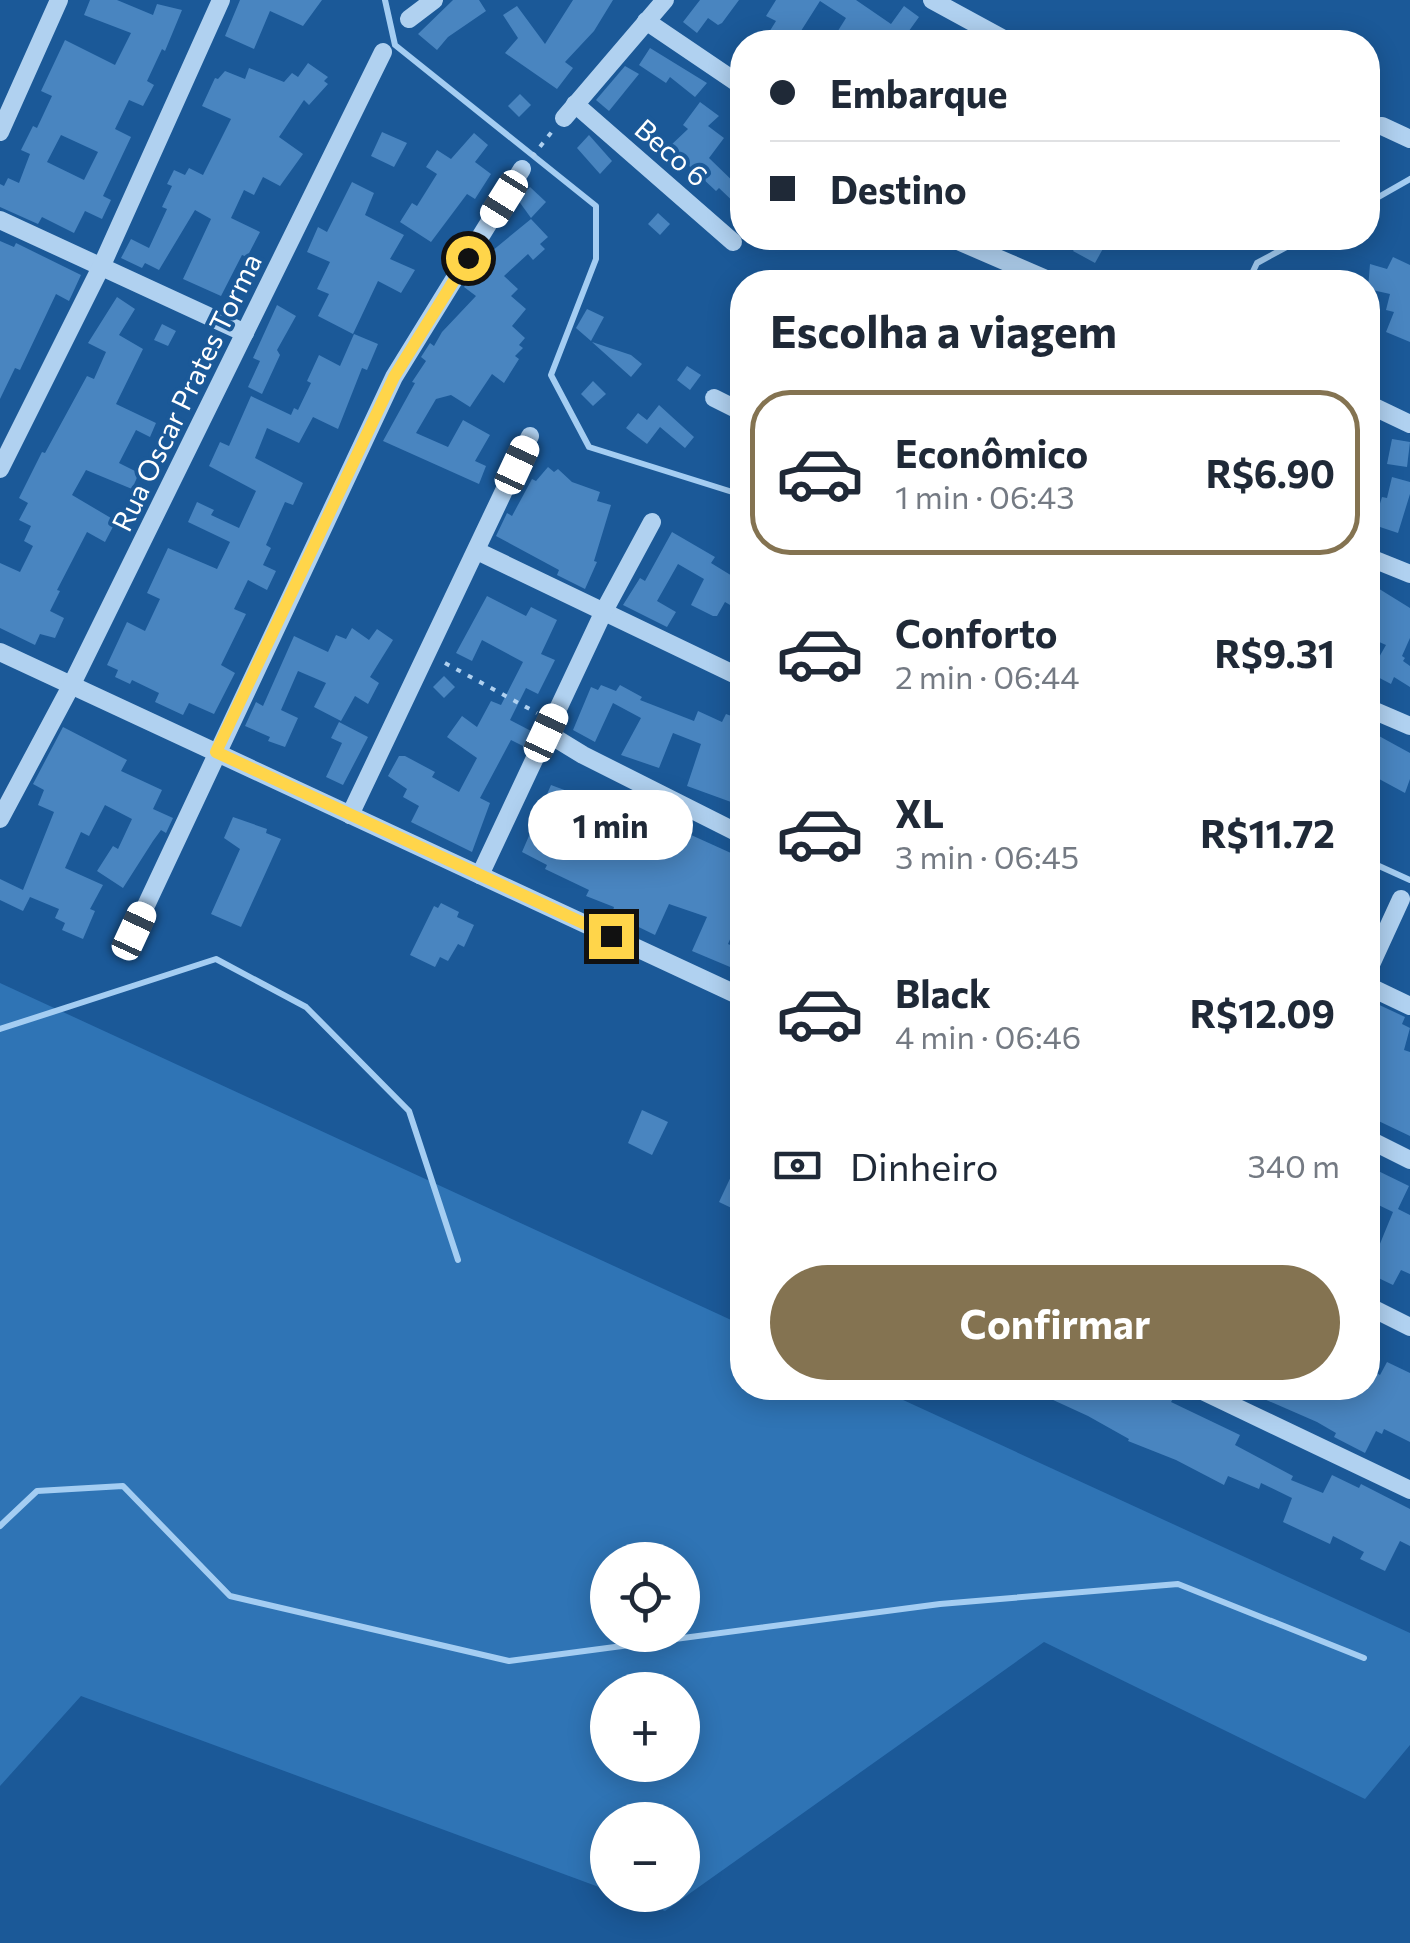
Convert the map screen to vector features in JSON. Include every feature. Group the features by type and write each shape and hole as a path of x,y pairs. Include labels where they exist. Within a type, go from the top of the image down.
{"street":[{"path":"0,132 58,0"},
{"path":"0,469 102,266 221,0"},
{"path":"410,19 434,0"},
{"path":"569,111 664,0"},
{"path":"932,0 987,30"},
{"path":"646,22 730,78"},
{"name":"Rua Oscar Prates Torma","path":"0,819 71,686 382,52"},
{"name":"Beco 6","path":"569,111 730,240"},
{"path":"1380,126 1410,139"},
{"path":"134,931 394,377 522,169"},
{"path":"0,220 245,333"},
{"path":"978,250 1026,270"},
{"path":"714,398 730,406"},
{"path":"1380,410 1410,424"},
{"path":"350,815 530,436"},
{"path":"480,876 604,610 652,522"},
{"path":"477,551 730,672"},
{"path":"1380,562 1410,574"},
{"path":"0,652 730,991"},
{"path":"1380,713 1410,726"},
{"path":"546,733 730,829"},
{"path":"1380,945 1401,899"},
{"path":"1380,992 1410,1006"},
{"path":"1380,1145 1410,1160"},
{"path":"1380,1312 1410,1327"},
{"path":"1221,1400 1410,1490"}],"path":[{"path":"522,169 569,111"},
{"path":"427,654 537,711 546,733"}],"shaded area":[{"path":"0,983 730,1319 730,1400 903,1400 1410,1633 1410,1745 1365,1799 1044,1642 700,1886 700,1802 590,1802 590,1884 81,1696 0,1786"}],"building":[{"path":"90,0 117,0 153,15 157,4 182,10 147,81 154,85 143,106 129,100 115,129 131,137 103,196 111,200 102,219 85,211 74,233 42,217 38,224 0,207 0,184 4,186 8,178 19,183 30,154 21,150 52,96 41,91 65,40 115,65 131,33 84,15","holes":["61,135 98,152 84,180 47,162"]},
{"path":"240,0 322,0 303,26 270,11 254,49 225,36"},
{"path":"453,0 479,0 486,11 448,37 437,50 418,34"},
{"path":"573,0 613,0 594,31 565,62 573,68 557,89 505,53 518,38 503,15 517,6 545,44"},
{"path":"700,0 739,0 722,23 718,25 708,18 697,33 683,22"},
{"path":"776,0 856,0 891,24 904,6 919,17 910,30 838,30 846,18 820,1 802,30 770,30 776,21 766,16"},
{"path":"650,48 707,83 695,97 670,77 666,83 639,65"},
{"path":"308,63 328,77 324,81 328,84 309,105 304,100 279,137 303,154 280,186 263,177 254,195 244,190 231,218 260,232 247,257 242,255 221,296 183,279 211,219 195,210 159,270 145,263 142,268 121,258 131,239 149,248 167,209 162,207 172,186 167,184 174,170 185,175 189,168 203,175 231,119 202,106 215,78 225,71 245,79 249,68 284,82 292,73 298,77"},
{"path":"625,66 639,74 609,111 596,100"},
{"path":"520,94 531,105 519,117 508,106"},
{"path":"700,102 719,116 708,126 724,138 709,158 730,178 730,199 719,188 716,191 669,147 688,129 683,125"},
{"path":"382,132 407,143 394,167 371,156"},
{"path":"474,133 488,145 475,162 491,174 475,199 467,194 431,242 400,222 412,203 417,206 437,174 426,167 437,150 451,159"},
{"path":"589,135 612,161 600,174 577,148"},
{"path":"352,182 374,193 365,215 404,235 390,259 415,270 401,293 378,281 353,334 318,316 329,294 317,289 330,262 307,252 318,227 327,232"},
{"path":"530,187 546,202 531,218 518,200"},
{"path":"658,213 670,224 660,235 648,224"},
{"path":"531,219 548,237 540,244 545,249 533,260 528,254 504,276 518,289 511,296 526,309 512,326 525,338 519,345 523,348 515,356 519,359 504,383 492,374 470,407 451,395 436,399 416,433 448,447 463,420 490,435 475,461 486,466 479,484 383,441 426,361 421,357 476,296 464,287 481,260"},
{"path":"0,241 14,247 16,243 81,275 69,301 56,294 20,370 15,368 0,399"},
{"path":"1074,250 1102,250 1095,263"},
{"path":"1393,257 1410,265 1410,342 1386,332 1394,312 1386,310 1390,294 1380,292 1380,270 1370,270 1370,264 1387,269"},
{"path":"117,297 135,309 119,335 143,349 116,404 156,423 150,437 136,430 119,463 139,473 132,489 86,470 72,495 116,521 105,542 87,532 50,611 64,618 55,638 40,634 35,645 0,628 0,563 20,572 33,546 24,541 31,526 19,520 28,503 19,498 87,376 94,379 106,352 88,343"},
{"path":"277,305 296,316 277,350 280,355 262,394 248,387 260,361 253,358"},
{"path":"587,309 604,317 591,341 576,328"},
{"path":"162,324 176,331 168,346 154,340"},
{"path":"354,334 378,344 367,370 362,368 338,429 313,417 299,443 267,428 255,458 303,483 293,505 285,502 266,545 271,548 263,565 276,571 267,590 248,580 234,609 246,614 221,665 235,673 214,714 189,703 183,715 155,702 159,693 115,677 118,670 107,665 127,622 145,631 160,599 147,593 168,548 217,569 230,542 188,522 197,502 214,510 211,515 239,528 256,491 209,466 220,442 229,446 251,396 291,415 294,408 298,410 319,355 340,366"},
{"path":"592,342 631,355 642,364 631,377"},
{"path":"687,366 701,375 690,390 677,380"},
{"path":"593,381 606,394 593,406 581,394"},
{"path":"659,405 694,437 685,448 660,427 647,444 626,428 638,413 647,420"},
{"path":"1392,439 1410,442 1407,467 1387,464"},
{"path":"548,467 554,472 558,469 572,482 600,492 597,501 611,505 594,561 597,562 585,589 557,575 559,570 496,536 532,479 536,481"},
{"path":"1392,477 1410,482 1398,533 1380,527 1380,504 1382,497 1387,498"},
{"path":"672,532 715,557 711,563 730,575 730,605 725,602 717,616 691,605 704,579 678,564 657,601 676,612 667,627 623,605 640,578 645,581"},
{"path":"1380,589 1410,608 1410,638 1402,656 1410,666 1410,687 1394,677 1391,684 1380,678 1380,656 1386,645 1380,642"},
{"path":"487,596 526,616 531,607 557,620 541,654 555,660 538,694 526,688 510,720 533,732 525,747 511,740 480,798 490,803 472,852 411,822 419,806 403,797 407,789 388,776 399,756 405,756 435,772 432,777 459,792 477,758 447,737 462,716 477,727 491,701 501,705 523,662 482,640 472,661 456,653"},
{"path":"352,628 369,640 377,629 393,640 370,677 379,683 368,704 355,696 341,721 314,707 326,683 298,671 281,710 298,718 285,747 245,726 256,702 263,706 294,636 328,652 336,635 346,639"},
{"path":"444,676 455,687 444,698 433,687"},
{"path":"601,685 616,691 620,685 642,697 640,700 694,721 698,711 722,722 726,714 730,716 730,802 687,786 701,744 673,733 659,768 621,755 641,718 613,703 595,742 573,730 591,687 598,690"},
{"path":"339,722 368,737 343,785 326,777 342,743 331,738"},
{"path":"63,727 127,760 121,771 162,790 153,809 173,818 166,833 161,830 123,888 97,871 113,846 118,849 132,819 105,805 89,836 81,832 65,868 103,885 90,909 95,911 83,939 62,930 65,923 55,918 59,909 30,897 23,911 0,900 0,879 23,890 54,812 38,805 44,790 33,784"},
{"path":"1380,737 1410,753 1410,779 1405,793 1380,779"},
{"path":"551,785 567,791 561,805 617,831 627,806 730,853 730,967 692,951 707,917 669,904 655,935 612,914 614,907 586,896 589,890 545,869 547,865 522,852"},
{"path":"233,817 267,829 266,833 281,839 241,927 211,914 240,849 224,838"},
{"path":"441,903 474,925 464,947 458,944 448,961 440,957 435,967 410,955 434,906 438,908"},
{"path":"1380,1005 1405,1017 1402,1024 1410,1028 1404,1050 1410,1052 1410,1136 1380,1122"},
{"path":"642,1110 668,1122 652,1155 628,1143"},
{"path":"1380,1172 1409,1186 1398,1209 1410,1215 1410,1274 1401,1270 1393,1285 1380,1279 1380,1244 1393,1212 1380,1206"},
{"path":"730,1179 730,1207 719,1202"},
{"path":"1387,1362 1410,1373 1410,1442 1384,1429 1382,1434 1376,1431 1365,1453 1334,1437 1336,1433 1317,1422 1267,1400 1380,1400 1380,1375"},
{"path":"1053,1400 1172,1400 1240,1435 1235,1445 1293,1476 1291,1480 1323,1493 1332,1475 1359,1488 1361,1484 1410,1509 1410,1546 1400,1541 1385,1571 1360,1559 1364,1552 1333,1536 1330,1544 1283,1522 1292,1498 1261,1483 1259,1489 1228,1476 1224,1485 1128,1441"}],"waterway":[{"path":"385,0 395,45 596,206 596,259 551,375 589,447 730,491"},
{"path":"1380,196 1410,179"},
{"path":"1254,270 1257,263 1281,250"},
{"path":"1380,866 1410,880"},
{"path":"0,1029 216,959 306,1007 409,1111 458,1260"},
{"path":"0,1526 37,1491 123,1486 230,1596 509,1661 940,1604 1178,1584 1364,1658"}],"route":[{"path":"468,258 394,377 216,752 611,936"}]}
